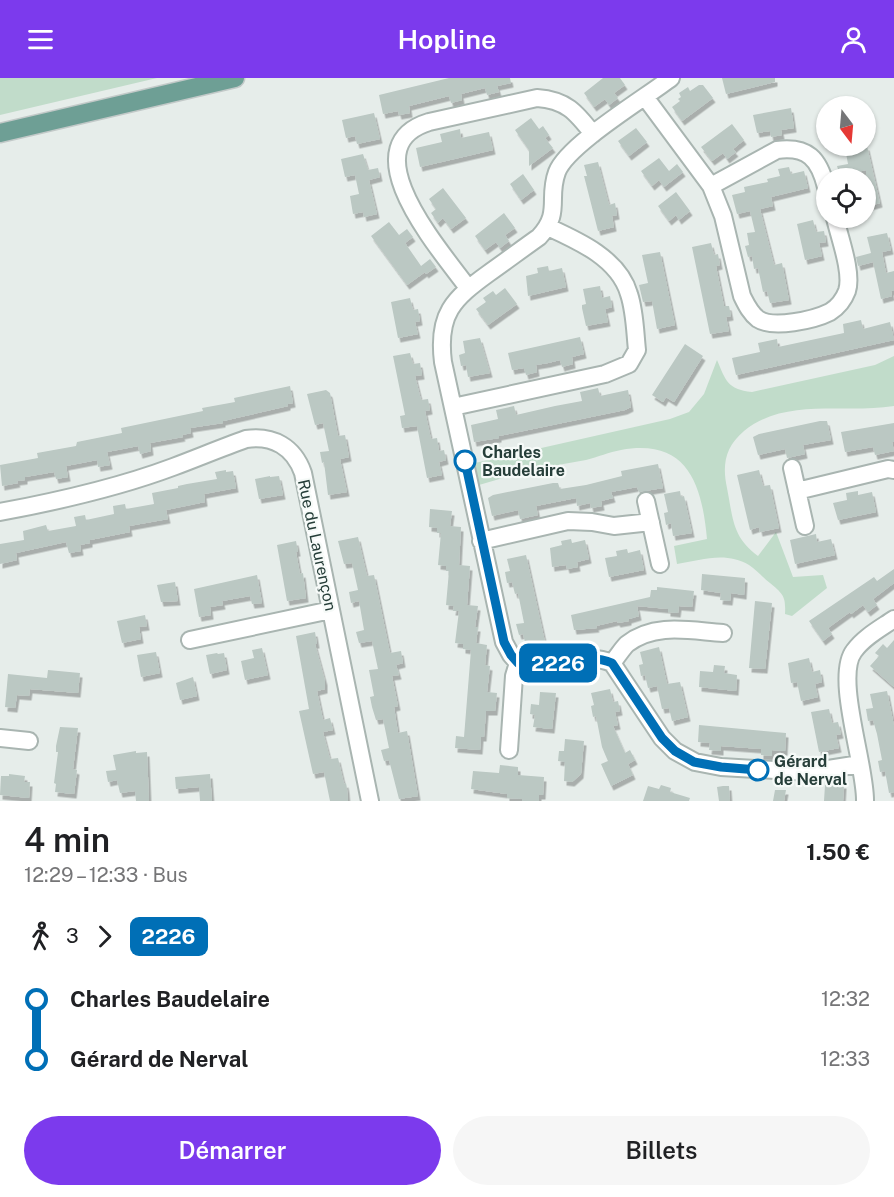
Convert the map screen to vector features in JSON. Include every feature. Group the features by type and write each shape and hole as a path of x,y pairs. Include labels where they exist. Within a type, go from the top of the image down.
{"main road":[{"path":"0,133 235,78"}],"street":[{"path":"671,78 593,134 568,156 557,172 553,214 548,227 539,237 468,288 456,300 443,328 441,345 443,362 504,642 518,663 540,666 601,658 612,663 662,738 675,751 694,762 721,767 809,772 860,764"},
{"path":"645,97 711,186 723,216 742,296 747,307 758,319 778,325 800,321 830,312 840,304 848,289 847,269 837,228"},
{"path":"468,288 415,215 401,184 396,158 399,146 406,135 416,126 429,122 537,98 551,99 563,104 578,115 593,134"},
{"path":"711,186 777,150 788,149 808,154 820,168"},
{"path":"453,407 605,374 629,364 637,350 629,291 614,268 600,255 573,238 548,227"},
{"name":"Rue du Laurençon","path":"0,512 46,504 113,487 172,468 246,439 258,437 274,441 287,449 298,460 303,473 370,801"},
{"path":"792,468 805,526"},
{"path":"797,491 888,469 894,470"},
{"path":"646,501 660,564"},
{"path":"481,541 568,521 614,526 651,522"},
{"path":"190,640 331,610"},
{"path":"865,801 848,690 847,669 853,652 868,637 894,619"},
{"path":"612,663 627,645 644,634 661,629 723,633"},
{"path":"509,750 514,676 518,663"},
{"path":"0,738 29,741"}],"green space":[{"path":"0,78 157,78 0,115"},
{"path":"894,356 894,406 797,410 778,414 760,420 744,431 733,443 726,457 725,472 733,518 743,542 758,556 776,532 793,577 823,575 827,588 792,616 785,614 784,599 778,590 752,567 740,561 722,557 677,564 674,546 707,539 705,519 695,484 687,470 676,459 662,451 644,448 621,450 479,485 475,463 670,419 689,412 704,394 717,360 728,383 737,389 752,392 875,365"}],"building":[{"path":"449,78 510,78 511,83 497,86 499,92 487,95 485,88 461,94 462,100 451,103 449,96 409,106 410,113 399,115 398,111 383,114 379,95"},
{"path":"603,78 620,78 625,85 614,93 618,98 609,105 605,99 594,107 584,93"},
{"path":"722,78 775,78 775,82 726,94"},
{"path":"703,85 713,98 682,121 672,107 680,101 679,93 688,87 690,91"},
{"path":"791,108 794,128 781,130 782,135 771,137 770,131 757,133 753,115"},
{"path":"374,113 380,139 357,144 355,136 346,138 342,120"},
{"path":"531,118 539,129 543,126 549,135 545,138 553,148 529,166 529,150 515,130"},
{"path":"732,124 744,140 733,149 736,152 727,159 723,153 712,161 701,147"},
{"path":"636,128 647,142 629,156 618,141"},
{"path":"460,129 461,138 489,132 493,150 420,167 416,148 442,142 440,134"},
{"path":"363,154 368,170 378,168 380,177 369,180 377,214 364,217 363,212 353,214 350,196 359,194 355,175 345,177 341,159"},
{"path":"846,156 869,156 872,168 838,168 837,166 848,164"},
{"path":"659,158 669,171 677,164 683,172 664,187 659,180 652,186 641,171"},
{"path":"598,162 609,205 615,203 617,215 612,216 614,227 598,231 584,176 587,176 584,165"},
{"path":"789,167 791,174 804,171 808,188 771,197 773,206 760,209 774,265 782,263 789,300 770,303 767,291 763,292 758,268 754,269 752,256 748,257 745,246 749,245 747,233 755,232 750,211 737,214 732,195 745,192 744,187 768,182 767,179 780,176 778,169"},
{"path":"523,174 534,190 521,200 510,184"},
{"path":"876,185 880,203 876,204"},
{"path":"443,188 466,218 451,229 443,218 438,223 431,213 436,209 429,199"},
{"path":"676,192 690,211 679,220 676,215 669,221 658,206"},
{"path":"504,213 515,228 505,235 509,241 500,248 496,242 485,250 475,236"},
{"path":"813,220 816,232 824,231 826,242 819,243 822,256 805,260 797,224"},
{"path":"389,222 399,235 407,229 413,237 405,243 421,266 430,259 436,267 407,285 371,236"},
{"path":"887,233 891,250 882,252 886,273 894,271 894,290 891,291 892,296 881,299 873,262 858,266 856,257 871,253 867,237"},
{"path":"711,243 714,255 718,254 720,265 716,266 724,306 729,306 731,316 726,317 729,331 710,334 692,247"},
{"path":"660,252 675,325 657,329 652,301 643,302 639,285 648,283 642,255"},
{"path":"548,266 549,271 562,268 566,287 528,296 526,276 538,273 537,268"},
{"path":"600,286 602,298 610,296 612,307 605,309 608,322 586,326 582,308 582,305 586,304 583,289"},
{"path":"505,288 517,304 488,325 476,309 486,302 483,298 493,291 496,295"},
{"path":"410,298 413,310 418,309 420,321 415,322 418,334 398,338 391,302"},
{"path":"861,320 863,329 890,322 894,340 736,375 732,358 760,352 758,343 777,339 778,347 844,333 843,324"},
{"path":"580,337 584,354 572,357 573,364 562,367 560,360 536,365 537,372 526,375 524,368 512,370 508,353"},
{"path":"480,338 490,373 468,377 466,365 461,366 459,355 465,353 463,341"},
{"path":"685,344 703,356 674,402 666,397 663,402 652,395"},
{"path":"410,353 413,364 420,363 422,375 415,376 421,400 428,399 430,410 425,411 431,439 437,438 439,451 444,450 446,460 439,462 442,475 427,478 417,426 402,428 400,416 405,415 393,356"},
{"path":"290,386 293,403 288,406 223,421 223,423 190,428 191,433 182,435 183,437 150,443 151,451 140,454 138,446 107,452 110,465 98,467 97,460 66,466 68,477 56,479 54,472 25,477 25,480 17,481 18,483 2,486 0,465 38,458 37,453 76,446 77,442 122,433 121,428 203,411 202,408 235,402 234,398"},
{"path":"598,388 600,396 628,390 631,407 474,442 471,425 498,419 496,410 514,406 516,415 582,401 580,392"},
{"path":"326,390 330,393 338,436 345,435 349,457 340,459 347,492 328,495 324,462 322,463 320,452 329,451 323,423 315,425 307,394"},
{"path":"827,421 831,440 803,445 805,454 787,458 785,449 758,455 753,437"},
{"path":"894,423 894,442 892,442 894,451 875,455 873,447 845,452 841,432"},
{"path":"658,464 663,488 639,492 637,487 611,492 613,498 601,501 602,506 591,508 590,503 577,506 576,498 536,506 538,515 520,519 518,510 492,516 488,498 493,495 553,483 558,483 560,489 586,485 622,476 621,471"},
{"path":"226,470 226,472 233,471 236,488 204,494 205,502 166,510 168,519 129,526 130,532 90,540 90,543 80,545 81,551 69,553 66,542 16,553 17,560 0,564 0,544 24,540 23,531 46,525 48,531 76,526 74,517 85,515 86,520 114,514 113,506 125,504 126,509 154,504 152,493 217,479 215,472"},
{"path":"759,470 763,486 770,485 779,528 760,532 759,527 750,530 737,475"},
{"path":"279,476 283,495 259,499 255,479"},
{"path":"680,491 681,497 684,496 692,533 673,536 671,523 666,525 664,513 668,512 664,494"},
{"path":"858,491 858,495 872,492 876,512 838,520 833,503 847,500 846,493"},
{"path":"430,509 452,511 450,526 461,527 459,565 470,566 467,605 478,606 475,627 478,627 476,643 487,645 485,665 490,666 487,692 497,693 495,711 486,711 484,737 481,737 480,750 455,748 456,736 464,737 471,650 463,649 463,644 455,643 459,611 453,611 454,606 446,605 449,571 446,571 446,566 438,565 441,533 437,533 437,528 429,527"},
{"path":"816,534 817,542 831,539 835,555 795,564 790,540"},
{"path":"358,537 367,576 374,575 390,653 401,651 403,663 396,665 399,675 392,676 398,706 394,707 398,733 407,731 418,796 399,799 389,760 384,761 381,750 389,748 383,719 376,720 372,707 370,697 374,696 369,670 378,669 372,641 359,643 356,632 364,630 359,601 351,603 349,592 358,590 352,563 344,564 338,541"},
{"path":"571,539 572,543 585,540 589,559 577,562 578,567 567,569 566,565 552,567 550,548 562,545 561,541"},
{"path":"296,541 298,552 296,552 300,574 303,573 306,598 287,601 277,545"},
{"path":"627,549 628,553 640,550 644,570 609,577 605,558 617,556 616,551"},
{"path":"526,555 545,642 526,646 523,634 519,635 516,624 524,623 518,593 515,594 512,582 507,583 505,572 510,571 507,559"},
{"path":"894,569 894,583 873,599 877,605 868,612 863,605 851,614 850,612 828,628 832,634 823,641 809,621 874,577 877,581"},
{"path":"702,574 745,578 744,595 731,593 730,601 720,600 721,593 701,590"},
{"path":"257,575 262,603 252,604 250,596 222,601 223,605 210,607 211,615 199,617 194,589"},
{"path":"175,582 178,601 161,602 157,585"},
{"path":"657,587 694,591 692,607 679,606 678,613 668,612 668,609 637,606 639,616 629,621 618,623 617,621 596,626 597,628 574,630 571,615 650,597 651,590 657,590"},
{"path":"755,601 772,603 765,669 749,668"},
{"path":"145,615 147,626 139,627 141,639 122,643 117,621"},
{"path":"315,632 317,644 315,644 325,681 325,689 317,691 323,720 330,718 333,730 323,732 330,759 338,758 344,784 346,783 348,801 330,801 324,772 313,774 299,711 309,709 296,636"},
{"path":"894,640 894,687 870,666 879,656 875,653 883,644 887,648"},
{"path":"659,647 667,684 680,682 688,717 672,721 669,708 662,709 657,686 648,688 645,675 641,676 639,665 643,664 640,652"},
{"path":"262,648 268,675 245,680 241,661 254,658 252,650"},
{"path":"156,652 160,673 141,677 137,655"},
{"path":"224,653 227,670 210,674 206,655"},
{"path":"809,658 812,672 820,670 822,682 815,684 818,697 801,701 797,682 791,683 788,663"},
{"path":"714,665 725,666 724,673 737,675 736,691 699,687 700,671 713,672"},
{"path":"48,670 80,673 78,693 30,689 29,696 17,695 15,708 5,707 8,674 47,678"},
{"path":"193,677 197,696 180,700 176,683"},
{"path":"610,689 613,702 618,701 620,711 615,712 618,725 613,726 625,753 630,750 635,760 628,764 633,775 611,786 601,764 608,761 602,747 596,716 593,717 591,706 594,705 591,693"},
{"path":"887,691 894,726 894,792 889,793 885,771 880,772 878,761 882,760 877,734 873,720 868,721 866,709 873,708 870,694"},
{"path":"540,692 556,693 552,729 533,727 535,715 530,714 531,704 539,705"},
{"path":"829,709 832,723 838,722 841,734 836,735 839,748 819,752 811,712"},
{"path":"699,725 786,733 785,751 772,750 772,756 761,755 761,749 721,746 721,751 709,750 710,743 698,742"},
{"path":"60,727 78,728 73,769 77,770 74,794 55,792 58,752 56,752 56,746"},
{"path":"565,739 584,741 581,774 572,782 564,781 565,762 558,761 559,751 564,751"},
{"path":"136,751 136,753 147,752 149,801 136,801 135,791 120,793 117,780 108,782 106,771 116,770 113,755"},
{"path":"500,765 518,767 518,775 544,777 543,795 539,795 539,801 522,801 522,799 507,798 507,794 471,789 473,771 499,773"},
{"path":"9,774 25,776 24,782 30,782 29,798 0,795 1,776 9,776"},
{"path":"210,774 212,801 200,801 199,787 176,789 175,777"},
{"path":"844,784 843,801 824,801 825,785"},
{"path":"661,785 671,788 670,792 690,798 689,801 643,801 648,786 659,789"},
{"path":"729,786 730,801 719,801 717,787"},
{"path":"775,790 786,790 784,801 773,801"}],"bus line":[{"name":"2226","path":"465,461 504,642 518,663 540,666 601,658 618,669 662,738 675,751 694,762 758,770"}],"place":[{"name":"Charles Baudelaire","path":"465,461"},
{"name":"Gérard de Nerval","path":"758,770"}]}
